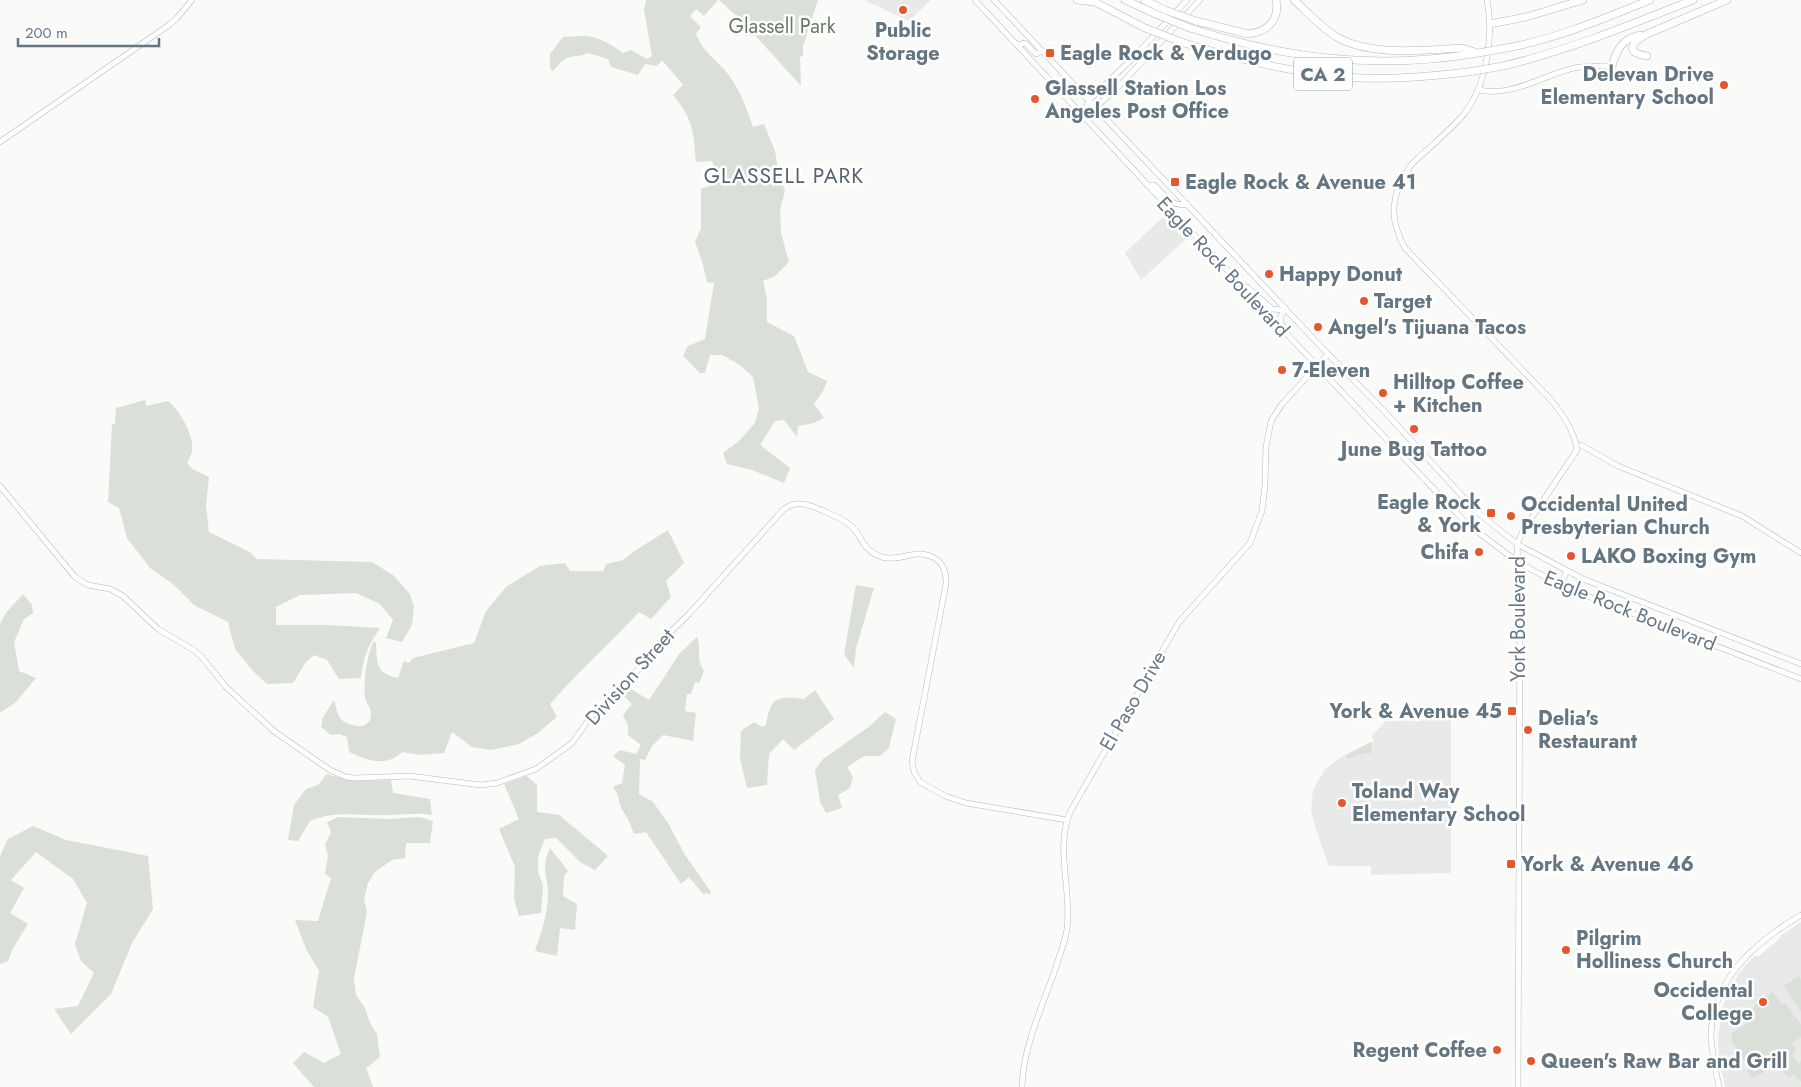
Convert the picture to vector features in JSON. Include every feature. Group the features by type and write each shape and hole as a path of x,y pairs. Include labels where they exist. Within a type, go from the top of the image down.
{"highway":[{"path":"1077,0 1093,1"},
{"name":"CA 2","path":"1125,0 1190,28 1259,48 1330,59 1372,61 1409,60 1475,53 1528,44 1562,34 1650,0"},
{"path":"1144,0 1196,21 1248,34 1268,28 1277,10 1276,0"},
{"path":"1294,0 1326,29 1354,44 1380,49 1462,48 1475,53"},
{"path":"1490,24 1526,17 1583,0"},
{"name":"CA 2","path":"1093,1 1145,28 1181,42 1243,61 1335,76 1372,78 1419,77 1504,66 1552,54 1693,0"},
{"path":"1612,66 1616,53 1626,40 1647,34 1727,0"},
{"path":"1647,34 1635,41 1633,46 1638,55 1647,56"}],"street":[{"path":"0,142 169,25 178,18 192,0"},
{"name":"Eagle Rock Boulevard","path":"975,0 1284,332 1466,523 1519,563 1561,585 1801,679"},
{"name":"Eagle Rock Boulevard","path":"994,0 1384,411 1476,511 1517,544 1566,572 1801,664"},
{"path":"1082,114 1089,100 1134,57 1187,0"},
{"path":"1082,114 1096,107 1154,50 1200,0"},
{"name":"York Boulevard","path":"1487,0 1490,41 1478,90 1463,114 1411,165 1397,192 1394,202 1394,218 1405,248 1551,400 1562,414 1575,440 1577,450 1519,537 1517,544 1519,563 1518,1087"},
{"path":"1018,45 1024,44 1036,54 1043,51"},
{"path":"1478,90 1500,92 1519,88 1575,68 1612,66"},
{"path":"1147,185 1154,185 1166,198 1177,204 1187,204"},
{"path":"1236,280 1272,308 1283,310 1285,308"},
{"path":"1284,332 1280,319 1285,308"},
{"name":"El Paso Drive","path":"1022,1087 1026,1054 1066,931 1068,905 1063,844 1067,820 1073,806 1179,622 1250,543 1262,511 1266,447 1271,421 1282,404 1328,354"},
{"path":"1581,444 1618,466 1742,516 1801,553"},
{"name":"Division Street","path":"0,486 75,577 88,585 110,589 122,596 158,629 192,649 234,695 275,732 316,762 346,777 409,776 474,785 497,783 536,769 572,743 596,712 628,683 660,641 689,614 783,510 798,504 809,505 847,523 854,530 862,544 877,555 897,559 915,554 925,554 935,558 944,569 946,584 912,761 916,777 935,792 955,800 1067,820"},
{"path":"1561,585 1566,572"},
{"path":"1719,1087 1711,1038 1715,1008 1723,988 1733,971 1754,948 1801,914"}],"shaded area":[{"name":"Public Storage","path":"864,0 931,0 909,21"},
{"path":"1163,217 1185,240 1141,280 1125,253"},
{"path":"1451,720 1451,873 1371,875 1371,866 1329,866 1311,810 1313,790 1325,769 1340,758 1374,741 1372,736 1386,721"},
{"name":"Occidental College","path":"1801,922 1801,1087 1725,1087 1719,1060 1718,1040 1722,1009 1727,995 1739,973 1754,956 1759,956 1779,939 1781,935"}],"green space":[{"path":"646,0 718,0 704,16 696,9 690,16 701,27 696,34 706,50 724,69 736,86 753,127 764,124 775,151 779,175 785,191 780,210 781,233 789,262 775,276 763,281 767,299 767,322 794,336 808,372 827,381 814,404 824,418 814,423 798,426 797,437 784,420 775,421 760,445 790,468 784,483 752,470 727,464 723,453 739,441 755,423 759,408 753,377 740,365 722,355 710,355 705,373 700,373 683,356 688,346 705,339 714,283 707,282 695,242 701,228 701,189 720,182 712,161 696,162 689,119 673,95 683,85 662,60 657,66 645,64 638,75 611,67 608,59 588,53 567,58 553,71 550,68 550,54 563,37 587,36 597,38 623,53 631,50 647,59 652,56 644,10"},
{"name":"Glassell Park","path":"719,0 818,0 803,46 803,56 800,57 801,86 742,21"},
{"path":"145,400 146,406 168,401 186,424 192,446 192,452 187,463 192,469 209,477 206,505 209,532 250,552 257,559 372,562 393,575 410,594 414,607 412,625 402,642 386,638 393,620 380,604 356,593 300,595 276,607 276,625 380,628 367,652 361,678 339,679 327,660 314,655 306,662 293,683 267,684 254,672 235,649 228,622 194,605 174,585 150,568 127,538 119,508 108,502 112,424 115,424 116,408"},
{"path":"668,530 684,563 666,581 671,597 651,619 639,612 550,704 557,717 538,733 519,744 491,750 472,747 452,732 444,753 420,755 402,752 390,760 377,761 349,752 347,737 339,734 331,735 321,727 323,717 334,700 338,714 343,721 359,726 370,721 371,713 365,698 365,685 366,669 374,641 376,643 377,662 381,670 390,676 398,678 404,661 409,663 413,658 474,643 486,611 507,586 540,566 565,563 570,571 603,571 606,564 623,560"},
{"path":"856,585 874,588 856,648 854,668 844,654"},
{"path":"23,594 32,605 33,613 24,619 14,642 19,671 36,678 16,702 0,713 0,624 5,614"},
{"path":"697,637 699,658 704,671 699,683 695,682 691,694 687,694 685,711 696,713 693,741 663,735 652,746 645,760 640,759 639,794 653,802 668,823 685,855 711,892 709,895 706,892 704,895 689,877 681,884 646,832 634,834 613,787 622,783 625,765 613,756 620,750 636,754 641,745 628,735 628,725 623,715 632,704 622,694 629,688 649,700 680,653"},
{"path":"815,690 834,719 794,750 783,739 769,754 767,785 747,788 740,759 741,731 754,722 762,727 766,725 770,708 777,700 781,698 804,699"},
{"path":"885,712 896,719 889,748 880,756 864,756 847,767 853,777 850,788 838,795 842,808 826,813 820,802 815,770 823,759 870,726"},
{"path":"1371,742 1372,753 1365,753 1347,759 1346,755"},
{"path":"327,774 351,780 391,780 393,793 430,799 432,815 347,814 328,816 310,821 298,841 288,840 294,805 306,789 318,785"},
{"path":"527,776 537,785 537,812 559,815 608,856 595,870 580,862 556,838 545,839 538,856 538,872 543,885 541,913 519,916 514,899 515,867 499,829 519,819 504,784"},
{"path":"338,817 389,819 420,817 433,821 430,843 406,843 405,858 392,860 375,872 368,883 364,899 367,912 354,978 356,995 365,1008 370,1023 377,1034 380,1057 366,1068 373,1087 314,1087 293,1063 304,1052 324,1063 341,1054 328,1017 313,1007 319,971 306,949 295,920 318,921 331,878 325,874 328,856 325,844 331,832 327,822"},
{"path":"33,826 66,840 148,856 153,909 132,943 111,994 71,1034 54,1009 78,1006 94,973 81,961 75,944 87,903 73,879 36,852 11,880 24,888 10,913 28,924 13,948 8,961 0,964 0,856 8,839"},
{"path":"550,848 568,871 564,876 563,896 577,904 575,930 560,928 557,956 535,951 547,909 548,887 545,861"},
{"path":"1799,976 1801,979 1801,1012 1784,986"},
{"path":"1773,992 1782,1005 1785,1003 1801,1025 1801,1037 1792,1043 1796,1050 1792,1055 1798,1063 1801,1061 1801,1081 1794,1075 1788,1078 1778,1063 1753,1079 1747,1071 1749,1068 1731,1040 1732,1033 1747,1023 1753,1008 1760,1000"}],"place":[{"name":"Public Storage","path":"903,10"},
{"name":"Eagle Rock & Verdugo","path":"1050,53"},
{"name":"Delevan Drive Elementary School","path":"1724,85"},
{"name":"Glassell Station Los Angeles Post Office","path":"1035,99"},
{"name":"Eagle Rock & Avenue 41","path":"1175,182"},
{"name":"Happy Donut","path":"1269,274"},
{"name":"Target","path":"1364,301"},
{"name":"Angel's Tijuana Tacos","path":"1318,327"},
{"name":"7-Eleven","path":"1282,370"},
{"name":"Hilltop Coffee + Kitchen","path":"1383,393"},
{"name":"June Bug Tattoo","path":"1414,429"},
{"name":"Eagle Rock & York","path":"1491,513"},
{"name":"Occidental United Presbyterian Church","path":"1511,516"},
{"name":"Chifa","path":"1479,552"},
{"name":"LAKO Boxing Gym","path":"1571,556"},
{"name":"York & Avenue 45","path":"1512,711"},
{"name":"Delia's Restaurant","path":"1528,730"},
{"name":"Toland Way Elementary School","path":"1342,803"},
{"name":"York & Avenue 46","path":"1511,864"},
{"name":"Pilgrim Holliness Church","path":"1566,950"},
{"name":"Occidental College","path":"1763,1002"},
{"name":"Regent Coffee","path":"1497,1050"},
{"name":"Queen's Raw Bar and Grill","path":"1531,1061"}],"district":[{"name":"GLASSELL PARK","path":"784,176"}]}
